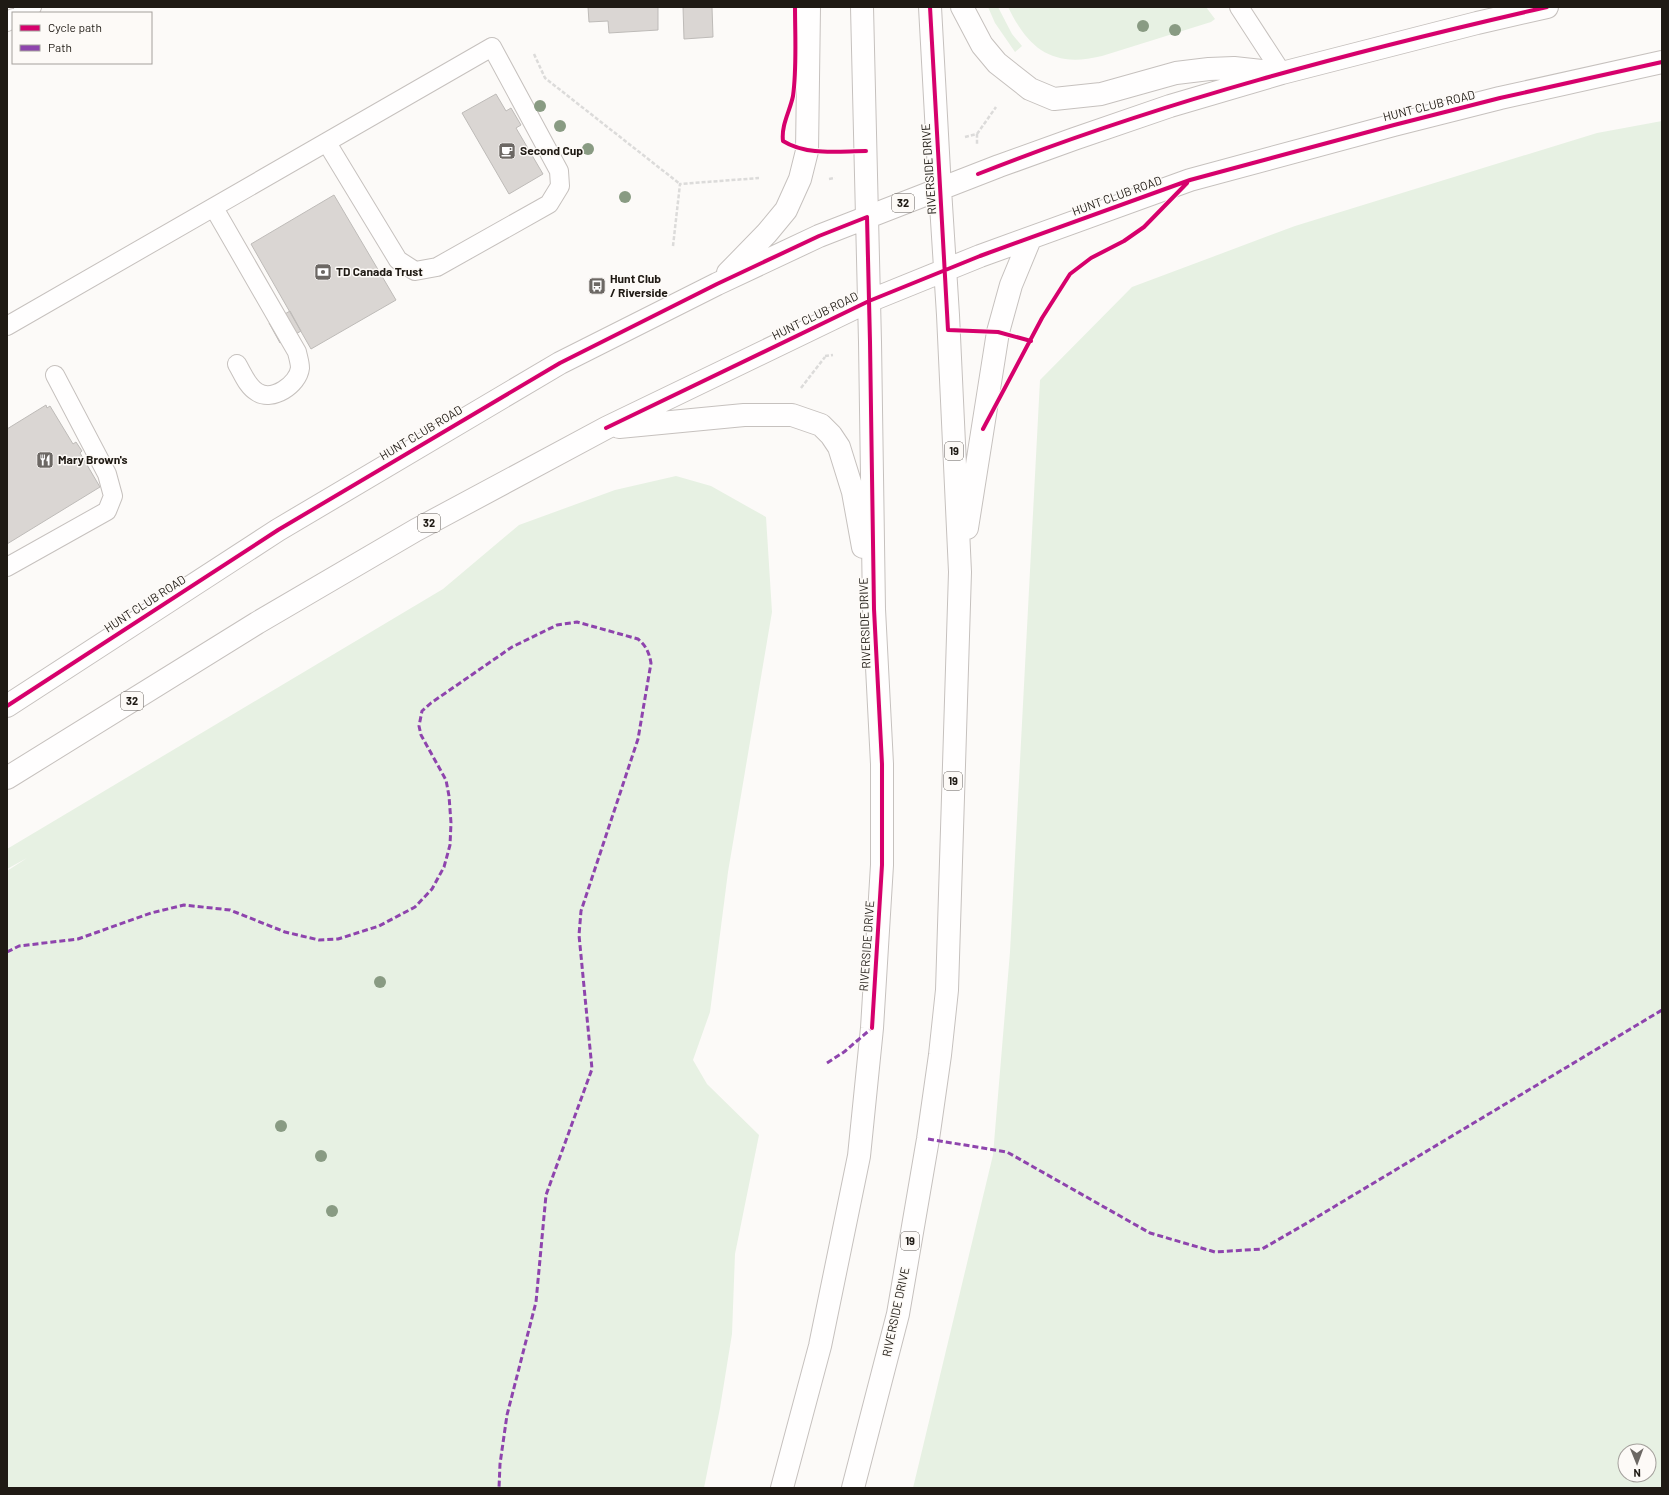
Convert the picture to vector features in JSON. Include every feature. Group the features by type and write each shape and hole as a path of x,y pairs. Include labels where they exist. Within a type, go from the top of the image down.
{"main road":[{"path":"717,284 767,233 786,210 800,179 807,151 809,7"},
{"name":"RIVERSIDE DRIVE","path":"782,1488 820,1346 859,1156 872,1028 882,865 882,764 874,609 862,7"},
{"name":"RIVERSIDE DRIVE","path":"852,1488 898,1314 928,1139 940,1055 947,990 960,572 946,270 930,7"},
{"path":"962,7 982,45 996,63 1030,89 1054,99 1101,94 1176,73 1209,69 1234,68 1282,74"},
{"name":"HUNT CLUB ROAD","path":"7,706 278,530 434,436 560,363 717,284 818,236 1081,136 1170,106 1282,74 1477,23 1547,7"},
{"name":"HUNT CLUB ROAD","path":"7,778 256,624 416,530 606,428 869,301 946,270 1190,180 1500,98 1662,62"},
{"path":"960,572 998,332 1011,284 1030,239"},
{"path":"606,428 744,415 792,415 821,425 831,435 839,447 853,492 874,609"}],"lane":[{"path":"1238,7 1282,74"},
{"path":"7,326 492,47 559,171 560,186 549,204 437,267 415,271 398,260 326,143"},
{"path":"214,208 297,352 300,368 293,384 276,394 259,394 250,387 237,364"},
{"path":"7,568 107,511 113,496 107,474 55,375"}],"path":[{"path":"534,54 545,78 680,184 759,178"},
{"path":"977,147 977,134 996,107"},
{"path":"963,138 977,134"},
{"path":"673,246 680,184"},
{"path":"801,388 825,357"}],"green space":[{"path":"988,7 998,7 1012,34 1022,46 1015,52 995,23"},
{"path":"1008,7 1206,7 1215,19 1211,22 1102,56 1085,59 1070,59 1056,57 1044,52 1034,45 1016,22"},
{"path":"1662,121 1662,1488 913,1488 993,1155 1010,952 1040,380 1132,287 1295,226 1597,133"},
{"path":"676,476 711,486 766,517 772,612 728,872 710,1012 693,1060 707,1084 759,1135 735,1254 732,1334 720,1408 704,1488 7,1488 7,871 27,858 7,869 7,849 443,589 519,525 615,490"}],"building":[{"path":"588,7 658,7 658,30 609,33 608,21 589,22"},
{"path":"683,7 712,7 713,37 684,39"},
{"name":"Second Cup","path":"496,94 506,111 511,108 521,125 516,128 543,174 509,194 462,113"},
{"name":"TD Canada Trust","path":"334,195 396,300 311,349 251,244"},
{"path":"290,311 301,331 280,343 269,323"},
{"path":"46,405 47,408 50,406 73,444 76,442 82,451 80,453 100,487 7,544 7,429"}],"marked path":[{"path":"7,952 19,946 78,939 151,913 184,905 230,910 285,932 319,940 338,939 379,926 415,907 432,889 444,867 450,845 451,823 446,780 421,735 419,726 422,711 431,703 512,647 557,625 577,622 638,639 641,642 647,650 651,663 638,739 581,911 579,935 592,1069 546,1195 536,1302 507,1415 500,1464 499,1488"},
{"path":"928,1139 1007,1152 1150,1233 1215,1252 1262,1249 1662,1010"},
{"path":"827,1063 844,1052 872,1028"}],"cycle path":[{"path":"795,7 795,74 792,102 783,129 783,141 792,146 813,151 866,151"},
{"path":"930,7 948,330 998,332 1031,341"},
{"path":"978,174 1118,123 1188,101 1403,41 1547,7"},
{"path":"606,428 869,301 980,256 1190,180 1500,98 1662,62"},
{"path":"983,429 1042,318 1070,274 1091,258 1124,241 1144,227 1187,183"},
{"path":"7,706 278,530 560,363 717,284 819,236 867,217 874,609 882,764 882,865 872,1028"}],"place":[{"name":"Second Cup","path":"507,151"},
{"name":"TD Canada Trust","path":"323,272"},
{"name":"Hunt Club / Riverside","path":"597,286"},
{"name":"Mary Brown's","path":"45,460"}]}
